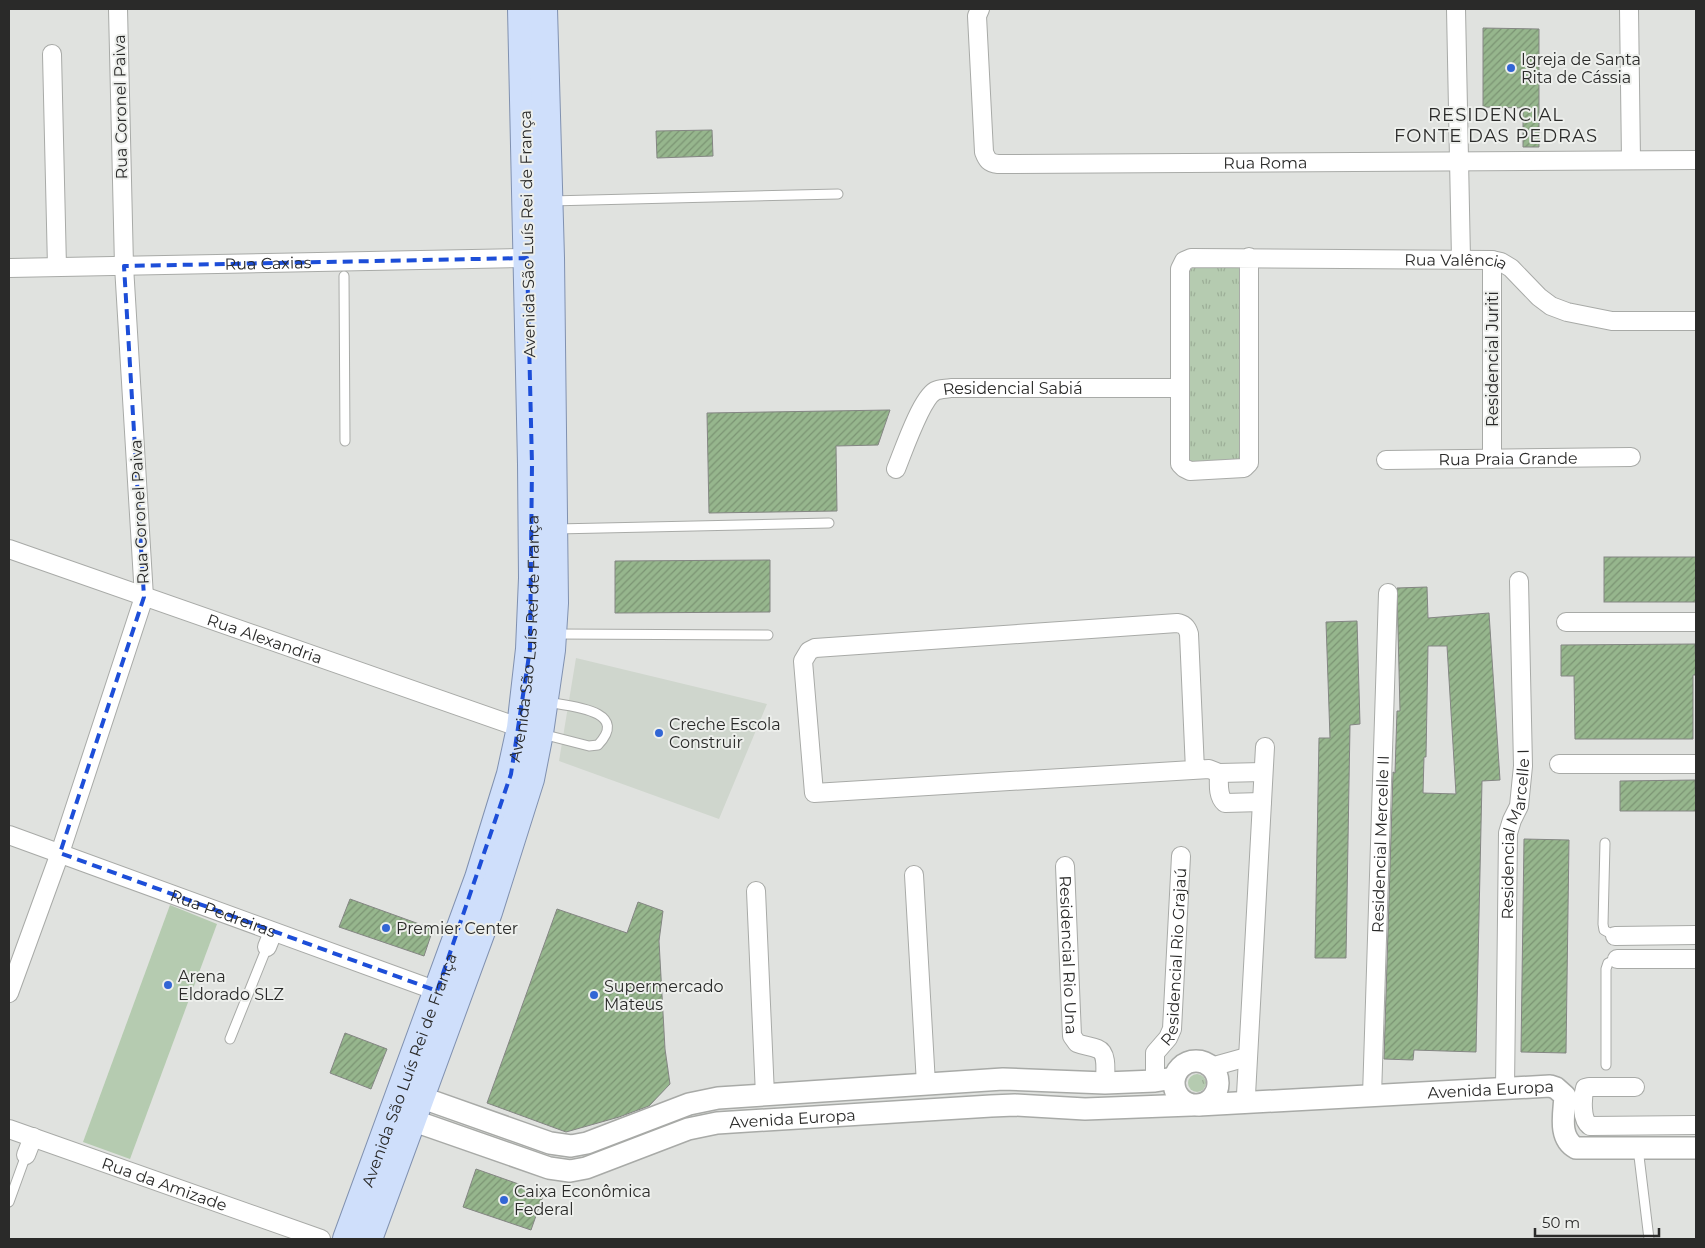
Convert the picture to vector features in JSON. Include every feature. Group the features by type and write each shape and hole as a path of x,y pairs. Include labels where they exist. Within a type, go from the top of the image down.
{"main road":[{"name":"Avenida São Luís Rei de França","path":"347,1239 409,1098 504,866 530,779 530,648 533,578 532,464 522,9"},
{"name":"Avenida São Luís Rei de França","path":"368,1239 410,1126 409,1098 437,991 479,878 511,774 544,701 554,603 550,277 543,9"}],"street":[{"name":"Rua Coronel Paiva","path":"9,993 60,853 144,597 124,266 118,9"},
{"name":"Rua Roma","path":"979,9 977,16 984,152 986,159 991,163 1696,160"},
{"path":"1456,9 1461,259"},
{"path":"1629,9 1631,160"},
{"path":"52,54 57,267"},
{"name":"Rua Valência","path":"1179,388 1180,269 1184,260 1197,257 1492,260 1501,262 1511,268 1539,298 1551,306 1567,312 1612,321 1696,321"},
{"path":"1179,388 1180,464 1190,471 1244,468 1250,463 1249,257"},
{"name":"Rua Caxias","path":"9,268 124,266 344,269 527,258"},
{"name":"Residencial Juriti","path":"1492,260 1492,459"},
{"name":"Residencial Sabiá","path":"896,469 920,412 927,399 935,391 951,388 1179,388"},
{"name":"Rua Praia Grande","path":"1386,460 1631,457"},
{"name":"Rua Alexandria","path":"9,549 530,731"},
{"name":"Residencial Marcelle I","path":"1505,1088 1508,833 1519,806 1523,766 1519,581"},
{"name":"Residencial Mercelle II","path":"1372,1096 1388,592"},
{"path":"1566,622 1696,622"},
{"path":"1195,770 1189,634 1188,628 1182,624 1167,623 815,648 809,651 803,661 814,793 1195,770 1209,769 1219,773 1263,772"},
{"path":"1244,1099 1265,747"},
{"path":"1559,764 1696,764"},
{"path":"1219,773 1220,799 1225,803 1262,802"},
{"name":"Rua Pedreiras","path":"9,835 60,853 270,939 437,991"},
{"name":"Residencial Rio Grajaú","path":"1164,1080 1155,1053 1168,1038 1172,1029 1181,856"},
{"name":"Residencial Rio Una","path":"1065,866 1072,1036 1078,1043 1099,1049 1102,1052 1104,1056 1105,1083"},
{"path":"914,875 926,1084"},
{"path":"756,891 765,1095"},
{"path":"1615,936 1696,935"},
{"path":"1617,959 1696,959"},
{"path":"1164,1080 1173,1085 1179,1098 1195,1105 1206,1103 1216,1092 1214,1076 1247,1057"},
{"name":"Avenida Europa","path":"409,1098 556,1144 578,1145 704,1100 1016,1079 1105,1083 1164,1080 1182,1065 1197,1061 1204,1063 1214,1076 1244,1099"},
{"name":"Avenida Europa","path":"410,1126 418,1123 423,1124 548,1168 570,1171 586,1168 688,1129 717,1123 991,1106 1015,1105 1085,1109 1195,1105 1244,1099 1268,1102 1550,1086 1561,1092 1564,1096 1564,1134 1570,1145 1576,1148 1696,1148"},
{"path":"1635,1087 1585,1088 1585,1119 1587,1124 1590,1126 1696,1125"},
{"name":"Rua da Amizade","path":"9,1129 321,1239"},
{"path":"616,1132 625,1153"},
{"path":"26,1155 33,1137"}],"lane":[{"path":"547,201 838,194"},
{"path":"344,269 345,441"},
{"path":"553,530 829,523"},
{"path":"552,634 768,635"},
{"path":"530,731 589,746 598,746 607,732 608,724 599,714 589,710 544,701"},
{"path":"1605,843 1603,924 1604,930 1615,936"},
{"path":"230,1039 270,939"},
{"path":"1606,1066 1606,969 1608,963 1617,959"},
{"path":"1638,1148 1649,1239"},
{"path":"9,1202 26,1155"}],"highlighted area":[{"path":"527,258 532,464 530,649 511,774 437,991 60,853 144,597 124,266"}],"shaded area":[{"name":"Creche Escola Construir","path":"576,658 767,704 719,819 559,761"}],"green space":[{"path":"1194,266 1241,266 1243,461 1194,463 1190,461 1187,274"},
{"name":"Arena Eldorado SLZ","path":"170,905 217,924 130,1159 83,1142"},
{"path":"1197,1074 1203,1077 1206,1083 1203,1089 1197,1092 1191,1089 1188,1083 1191,1077"}],"building":[{"name":"Igreja de Santa Rita de Cássia","path":"1483,28 1539,29 1539,147 1523,147 1523,108 1483,107"},
{"path":"712,130 713,156 657,158 656,131"},
{"path":"890,410 878,445 836,446 837,511 709,513 707,413"},
{"path":"1604,557 1696,557 1696,602 1604,602"},
{"path":"770,560 770,612 615,613 615,561"},
{"path":"1427,587 1428,618 1489,613 1500,780 1482,781 1476,1052 1414,1050 1413,1060 1384,1059 1393,772 1395,773 1397,711 1400,711 1397,588","holes":["1428,646 1447,646 1456,794 1423,793 1424,757 1426,757"]},
{"path":"1357,621 1360,724 1350,725 1346,958 1315,958 1319,738 1330,738 1326,622"},
{"path":"1695,644 1696,668 1695,675 1693,675 1693,739 1575,739 1574,676 1561,676 1561,645"},
{"path":"1695,780 1696,811 1620,811 1620,781"},
{"path":"1524,839 1569,840 1566,1053 1521,1052"},
{"name":"Premier Center","path":"350,899 433,929 424,956 339,927"},
{"name":"Supermercado Mateus","path":"638,902 663,911 659,941 665,1049 670,1084 649,1106 619,1117 566,1132 487,1103 557,909 627,933"},
{"path":"345,1033 387,1049 371,1089 330,1073"},
{"name":"Caixa Econômica Federal","path":"476,1169 544,1193 531,1230 463,1207"}],"place":[{"name":"Igreja de Santa Rita de Cássia","path":"1511,68"},
{"name":"Creche Escola Construir","path":"659,733"},
{"name":"Premier Center","path":"386,928"},
{"name":"Arena Eldorado SLZ","path":"168,985"},
{"name":"Supermercado Mateus","path":"594,995"},
{"name":"Caixa Econômica Federal","path":"504,1200"}],"district":[{"name":"RESIDENCIAL FONTE DAS PEDRAS","path":"1496,125"}]}
